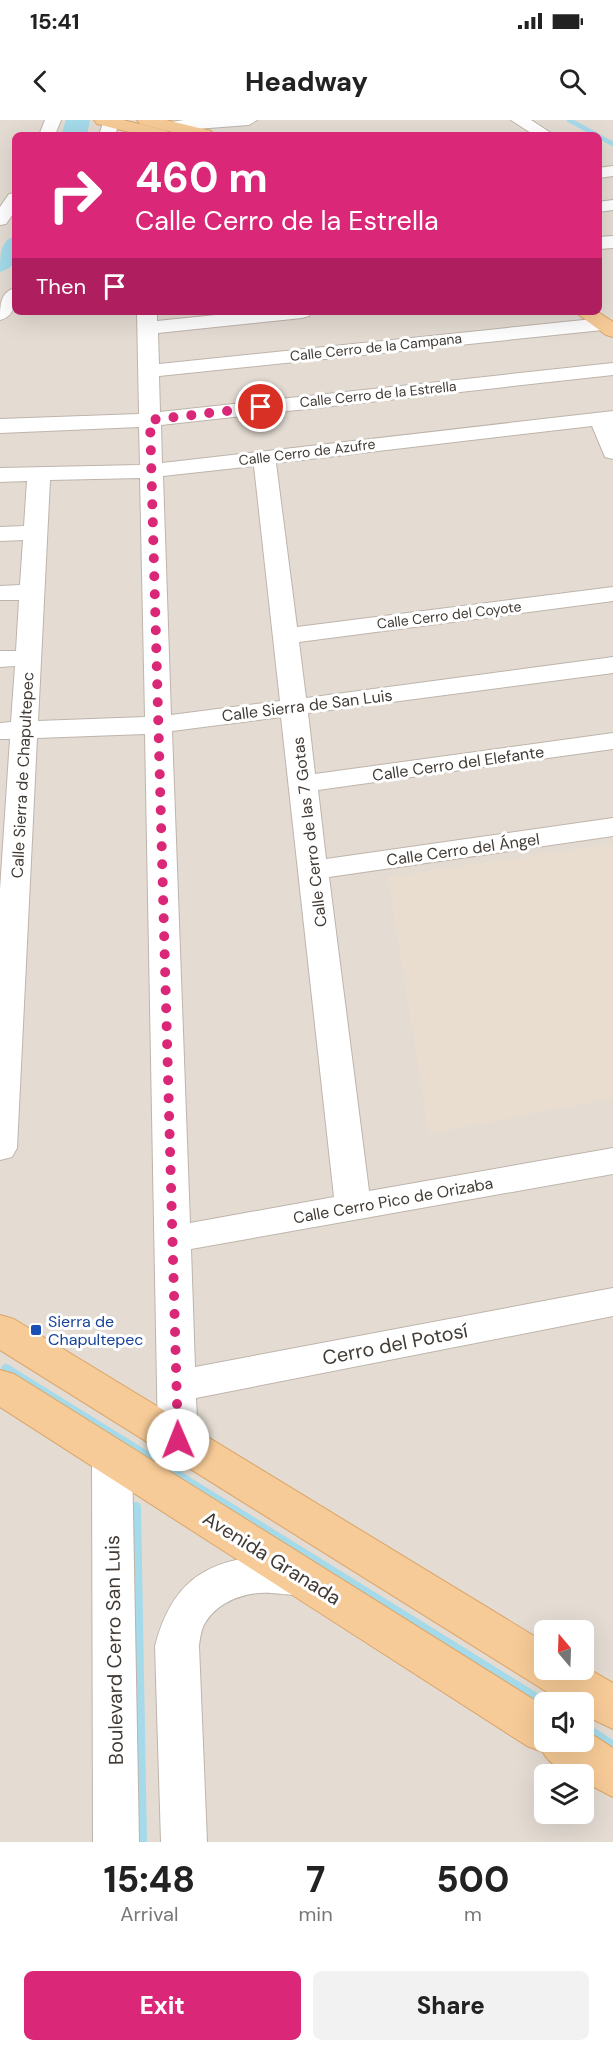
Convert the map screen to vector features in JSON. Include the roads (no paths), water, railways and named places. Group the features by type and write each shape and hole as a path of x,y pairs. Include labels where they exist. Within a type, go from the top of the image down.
{"main road":[{"path":"146,120 166,131"},
{"path":"109,124 166,131"},
{"path":"602,308 610,322"},
{"path":"592,315 610,322"},
{"path":"0,1330 534,1660"},
{"name":"Avenida Granada","path":"0,1386 534,1725"},
{"path":"567,1680 613,1708"},
{"path":"578,1752 613,1774"}],"street":[{"path":"166,131 249,120"},
{"path":"519,120 541,132"},
{"path":"0,220 12,202"},
{"path":"0,314 12,298"},
{"path":"178,1440 148,320 244,315"},
{"name":"Calle Cerro de la Campana","path":"149,371 610,322"},
{"name":"Calle Cerro de la Estrella","path":"0,426 150,420 613,369"},
{"path":"606,418 613,452"},
{"name":"Calle Cerro de Azufre","path":"0,475 152,471 606,418"},
{"name":"Calle Cerro de las 7 Gotas","path":"264,458 353,1207"},
{"name":"Calle Sierra de Chapultepec","path":"0,1148 12,731 28,658 39,474"},
{"path":"0,534 36,532"},
{"path":"0,593 32,592"},
{"name":"Calle Cerro del Coyote","path":"285,636 613,594"},
{"path":"0,659 28,658"},
{"name":"Calle Sierra de San Luis","path":"12,731 159,725 613,665"},
{"name":"Calle Cerro del Elefante","path":"303,784 613,741"},
{"name":"Calle Cerro del Ángel","path":"313,870 613,827"},
{"name":"Calle Cerro Pico de Orizaba","path":"173,1239 613,1161"},
{"name":"Cerro del Potosí","path":"176,1386 613,1302"},
{"name":"Boulevard Cerro San Luis","path":"112,1457 116,1842"},
{"path":"184,1842 177,1646 185,1618 198,1601 216,1587 239,1578 264,1574 303,1578"}],"waterway":[{"path":"75,132 78,120"},
{"path":"569,120 591,132"},
{"path":"602,138 613,144"},
{"path":"0,263 12,248"},
{"path":"6,1369 534,1697"},
{"path":"136,1507 142,1842"},
{"path":"594,1734 613,1746"}],"place":[{"name":"Sierra de Chapultepec","path":"36,1330"}]}
